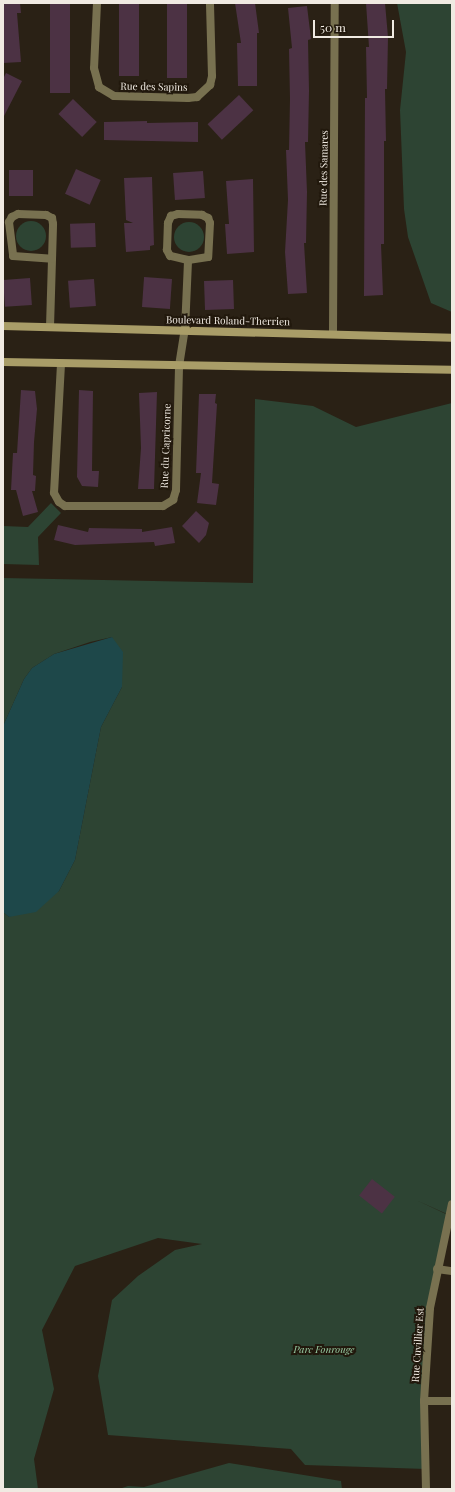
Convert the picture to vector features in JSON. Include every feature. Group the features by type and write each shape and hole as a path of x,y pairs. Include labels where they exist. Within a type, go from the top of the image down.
{"main road":[{"name":"Boulevard Roland-Therrien","path":"3,326 452,338"},
{"path":"3,362 452,370"}],"street":[{"name":"Rue des Sapins","path":"96,3 94,68 99,87 114,96 188,98 197,97 210,85 212,76 210,3"},
{"name":"Rue des Samares","path":"333,334 335,3"},
{"path":"50,327 52,259 52,218 46,215 18,214 12,217 9,222 13,256 52,259"},
{"path":"178,214 202,215 208,218 210,223 210,252 208,257 203,260 188,260 170,256 167,250 168,223 171,216 178,214"},
{"name":"Rue du Capricorne","path":"61,364 54,493 59,502 65,506 163,506 172,500 176,490 179,366 185,330 188,260"},
{"name":"Rue Cuvillier Est","path":"426,1489 424,1401 430,1308 437,1269 452,1204"},
{"path":"437,1269 452,1271"},
{"path":"424,1401 452,1401"}],"green space":[{"path":"397,3 452,3 452,312 431,303 408,237 404,209 400,110 406,52"},
{"path":"31,221 37,222 45,230 45,242 37,250 31,251 25,250 17,242 16,236 17,230 25,222"},
{"path":"189,222 195,223 203,231 203,243 195,251 189,252 183,251 175,243 174,237 175,231 183,223"},
{"name":"Parc Fonrouge","path":"255,399 313,406 356,427 452,403 452,1200 447,1214 416,1200 448,1215 430,1308 426,1469 305,1465 291,1449 108,1435 98,1376 112,1300 138,1276 175,1250 202,1244 158,1238 75,1266 42,1330 54,1389 34,1459 38,1489 3,1489 3,912 9,917 59,891 75,860 101,727 122,687 112,637 90,642 54,654 32,668 24,679 3,726 3,578 253,583"},
{"path":"51,503 61,513 38,537 39,565 3,564 3,526 28,527"},
{"path":"229,1463 341,1481 342,1489 119,1489 128,1486 144,1487"}],"water":[{"path":"112,637 123,652 122,687 101,727 75,860 59,891 36,912 9,917 3,912 3,726 24,679 32,668 54,654"}],"building":[{"path":"3,3 20,3 21,13 17,13 21,62 3,63"},
{"path":"50,3 70,3 70,93 50,93"},
{"path":"119,3 139,3 139,76 119,76"},
{"path":"235,3 255,3 259,33 257,33 257,86 238,86 237,43 241,43"},
{"path":"366,3 385,3 388,37 387,89 385,89 386,141 384,141 384,244 381,244 383,295 364,296 365,98 367,98 366,47 369,47"},
{"path":"167,4 187,4 187,78 167,78"},
{"path":"307,6 311,39 308,40 308,142 305,142 307,192 306,243 304,243 307,293 288,294 285,252 288,200 286,150 289,150 289,49 292,48 288,8"},
{"path":"6,73 22,81 3,118 3,79"},
{"path":"239,95 253,110 222,140 208,124"},
{"path":"73,99 97,122 82,137 58,114"},
{"path":"147,121 147,123 198,122 198,142 104,140 104,122"},
{"path":"76,169 101,180 90,205 65,194"},
{"path":"9,170 33,170 33,196 9,196"},
{"path":"203,171 205,198 175,200 173,173"},
{"path":"152,177 154,245 150,246 150,250 126,252 124,223 133,223 126,220 124,178"},
{"path":"253,179 254,252 227,254 225,224 229,224 226,181"},
{"path":"95,223 96,247 71,248 70,224"},
{"path":"144,277 172,279 170,309 142,307"},
{"path":"30,278 32,305 5,307 3,280"},
{"path":"94,279 96,306 70,308 68,281"},
{"path":"233,280 234,309 205,310 204,281"},
{"path":"21,390 35,391 37,409 33,475 36,476 35,491 32,491 38,512 23,516 16,490 11,490 13,453 17,453"},
{"path":"79,390 93,391 92,471 99,471 98,487 82,486 77,477"},
{"path":"157,392 154,489 138,489 141,448 139,393"},
{"path":"199,394 216,394 215,403 217,404 212,483 219,484 216,505 197,503 201,473 196,473"},
{"path":"196,511 209,523 206,535 199,543 182,526"},
{"path":"58,525 88,532 89,528 142,529 142,532 172,527 175,543 155,546 154,542 75,545 54,540"},
{"path":"372,1179 395,1197 382,1213 359,1196"}]}
